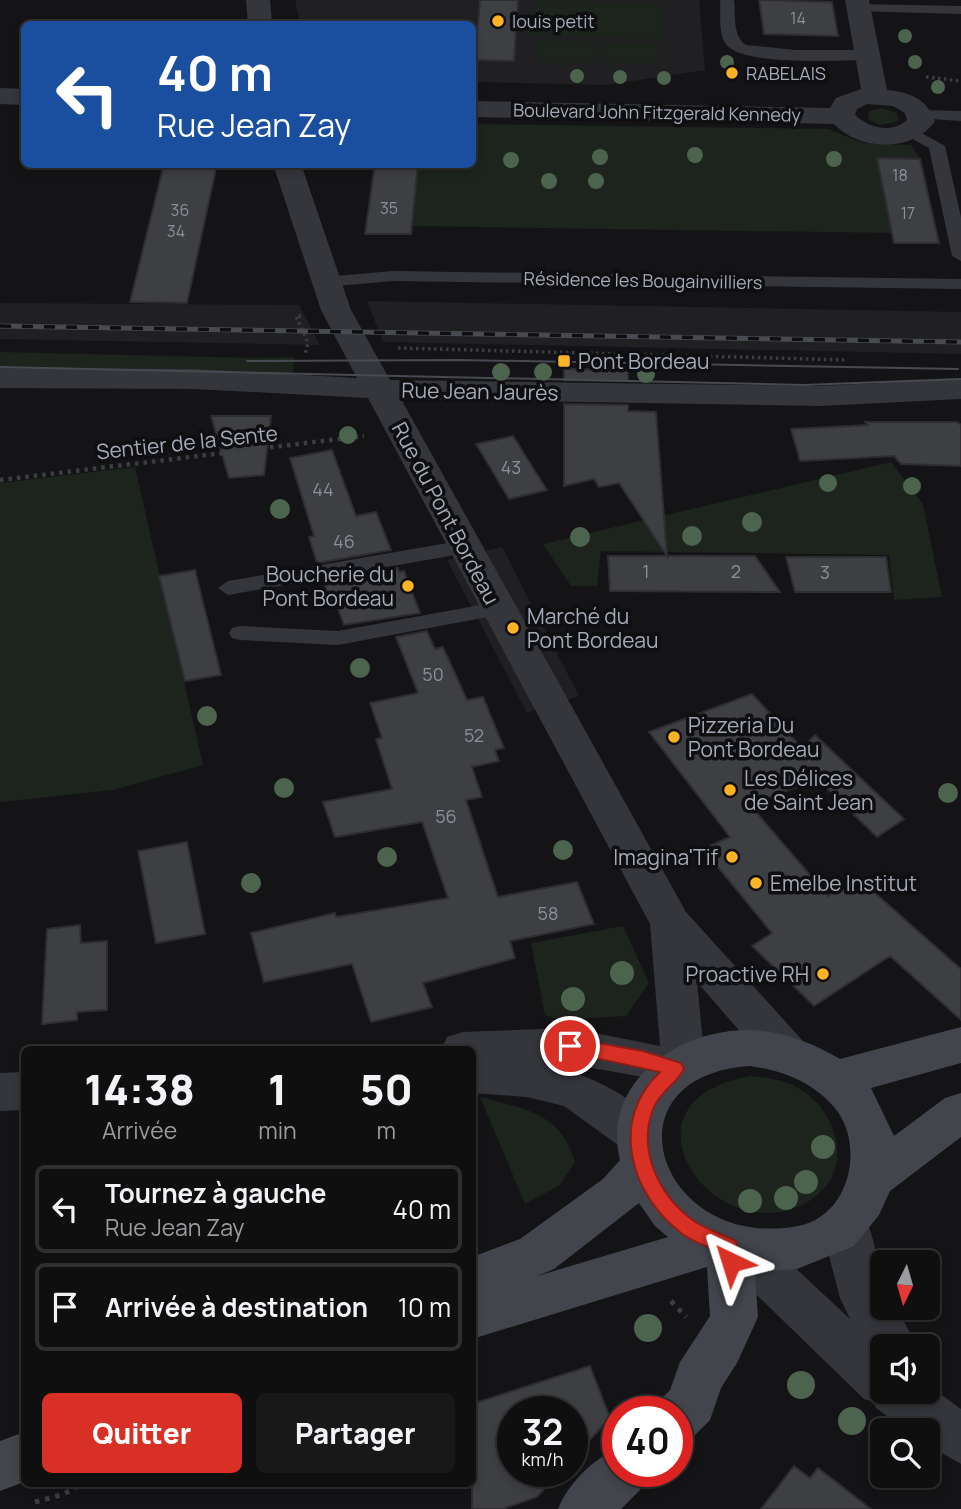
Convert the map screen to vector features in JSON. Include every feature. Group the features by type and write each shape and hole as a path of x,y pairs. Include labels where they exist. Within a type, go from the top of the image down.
{"main road":[{"path":"835,1079 961,1045"},
{"path":"750,1048 787,1054 812,1064 835,1079 860,1108 874,1142 874,1176 864,1203 845,1225 816,1243 780,1252 729,1246 691,1229 670,1212 653,1191 640,1151 643,1109 656,1087 679,1066 715,1051 750,1048"},
{"path":"874,1176 961,1112"},
{"path":"476,1277 537,1254 610,1200 640,1151"},
{"path":"476,1316 636,1269 729,1246"},
{"path":"693,1399 698,1379 720,1347 734,1317 729,1246"},
{"path":"10,1486 21,1463"},
{"path":"584,1509 607,1487"}],"street":[{"path":"258,0 260,21"},
{"path":"858,8 875,95"},
{"path":"875,95 909,103 915,123 888,136 863,132 841,116 845,104 875,95"},
{"path":"0,96 21,97"},
{"name":"Boulevard John Fitzgerald Kennedy","path":"476,109 841,116"},
{"name":"Rue du Pont Bordeau","path":"288,168 325,282 357,349 671,924 787,1054"},
{"name":"Rue Jean Jaurès","path":"0,377 194,379 378,389 820,396 961,389"},
{"name":"Rue du Pont Bordeau","path":"671,924 679,1066"},
{"path":"476,1050 570,1046 679,1066"},
{"path":"476,1074 527,1078 576,1090 640,1151"},
{"path":"0,1092 21,1090"},
{"path":"845,1225 864,1298 885,1334"},
{"path":"729,1246 870,1371"},
{"path":"913,1404 961,1438"},
{"path":"935,1404 961,1438"}],"lane":[{"path":"727,0 732,41 740,49 762,53 868,55"},
{"path":"858,8 959,14"},
{"path":"915,123 961,116"},
{"path":"915,123 937,146 961,256"},
{"name":"Résidence les Bougainvilliers","path":"325,282 393,276 961,284"},
{"path":"228,588 465,547"},
{"path":"240,633 338,638 497,609"}],"path":[{"path":"950,78 961,81"},
{"path":"304,361 308,343 296,316 307,315"},
{"path":"293,352 459,348 460,352 849,360"},
{"name":"Sentier de la Sente","path":"0,480 366,436"},
{"path":"664,1293 690,1322"},
{"path":"10,1486 61,1496 78,1487"}],"shaded area":[{"path":"295,0 699,0 705,70 606,85 476,82 476,21 299,21"},
{"path":"534,1 661,3 663,39 533,36"},
{"path":"539,40 596,42 596,63 538,62"},
{"path":"602,42 659,43 659,64 602,62"},
{"path":"883,108 897,113 899,121 880,125 868,119 869,111"},
{"path":"476,124 828,129 863,143 911,145 920,159 877,158 892,233 411,226 418,168 476,168"},
{"path":"367,301 961,312 961,354 383,342"},
{"path":"0,303 299,305 320,345 0,339"},
{"path":"0,352 295,357 291,381 0,373"},
{"path":"891,462 923,504 942,597 894,600 889,555 601,551 597,586 571,586 543,544"},
{"path":"135,467 203,765 113,790 0,802 0,483"},
{"name":"Marché du Pont Bordeau","path":"502,547 579,696 527,713 447,560"},
{"path":"623,926 649,983 626,1016 559,1020 545,1015 531,943"},
{"path":"751,1076 784,1082 802,1090 826,1114 837,1145 833,1176 823,1189 809,1201 774,1213 740,1208 711,1192 690,1168 681,1141 686,1114 708,1091"},
{"path":"480,1097 539,1115 560,1132 569,1145 575,1162 560,1185 525,1204"}],"building":[{"name":"louis petit","path":"480,0 518,0 514,61 476,60"},
{"path":"759,0 832,2 838,36 764,34"},
{"path":"877,158 920,159 939,243 894,243"},
{"path":"163,168 216,168 187,303 130,302"},
{"path":"374,168 418,168 411,234 365,234"},
{"path":"564,369 628,370 628,381 564,380"},
{"path":"564,404 628,405 628,411 656,412 667,556 619,483 599,487 594,479 564,486"},
{"path":"211,416 271,416 264,475 229,478"},
{"path":"865,422 957,422 961,425 961,466 901,464 894,456 800,461 791,429 868,425"},
{"path":"513,436 547,490 509,499 476,444"},
{"path":"332,450 356,516 376,512 391,550 317,563 309,537 314,536 290,458"},
{"path":"608,556 755,556 780,592 610,591"},
{"path":"786,557 886,557 891,592 795,592"},
{"path":"398,568 399,572 404,571 420,613 344,625 337,606 332,607 323,581"},
{"path":"195,570 221,675 185,681 159,576"},
{"path":"427,631 435,649 443,647 467,700 483,697 504,748 495,750 499,761 472,767 482,797 466,800 498,897 577,882 594,924 510,941 515,958 423,983 432,1007 371,1022 352,964 264,982 251,933 335,913 336,917 448,898 422,822 335,837 323,802 392,789 376,739 382,738 370,703 418,693 396,637"},
{"path":"752,694 802,748 815,735 904,819 877,837 817,779 750,805 828,896 858,878 961,969 961,1020 890,956 814,1006 752,946 772,933 703,849 730,837 649,732"},
{"path":"187,842 205,934 156,943 138,851"},
{"path":"80,925 81,943 107,941 107,1010 77,1012 77,1020 42,1024 47,929"},
{"path":"590,1366 602,1397 602,1427 588,1442 588,1396 497,1396 497,1487 546,1487 537,1497 502,1509 472,1509 472,1487 476,1487 476,1403"},
{"path":"794,1466 810,1478 818,1468 871,1509 761,1509"}],"tram line":[{"path":"247,361 460,360 958,369"},
{"path":"0,367 804,385 961,379"}],"railway":[{"path":"0,326 961,342"}],"place":[{"name":"louis petit","path":"498,21"},
{"name":"RABELAIS","path":"732,73"},
{"name":"Pont Bordeau","path":"564,361"},
{"name":"Boucherie du Pont Bordeau","path":"408,586"},
{"name":"Marché du Pont Bordeau","path":"513,628"},
{"name":"Pizzeria Du Pont Bordeau","path":"674,737"},
{"name":"Les Délices de Saint Jean","path":"730,790"},
{"name":"Imagina'Tif","path":"732,857"},
{"name":"Emelbe Institut","path":"756,883"},
{"name":"Proactive RH","path":"823,974"}],"route":[{"path":"570,1046 643,1059 675,1069 656,1087 643,1109 638,1134 642,1169 653,1191 670,1212 691,1229 729,1247 731,1262"}]}
